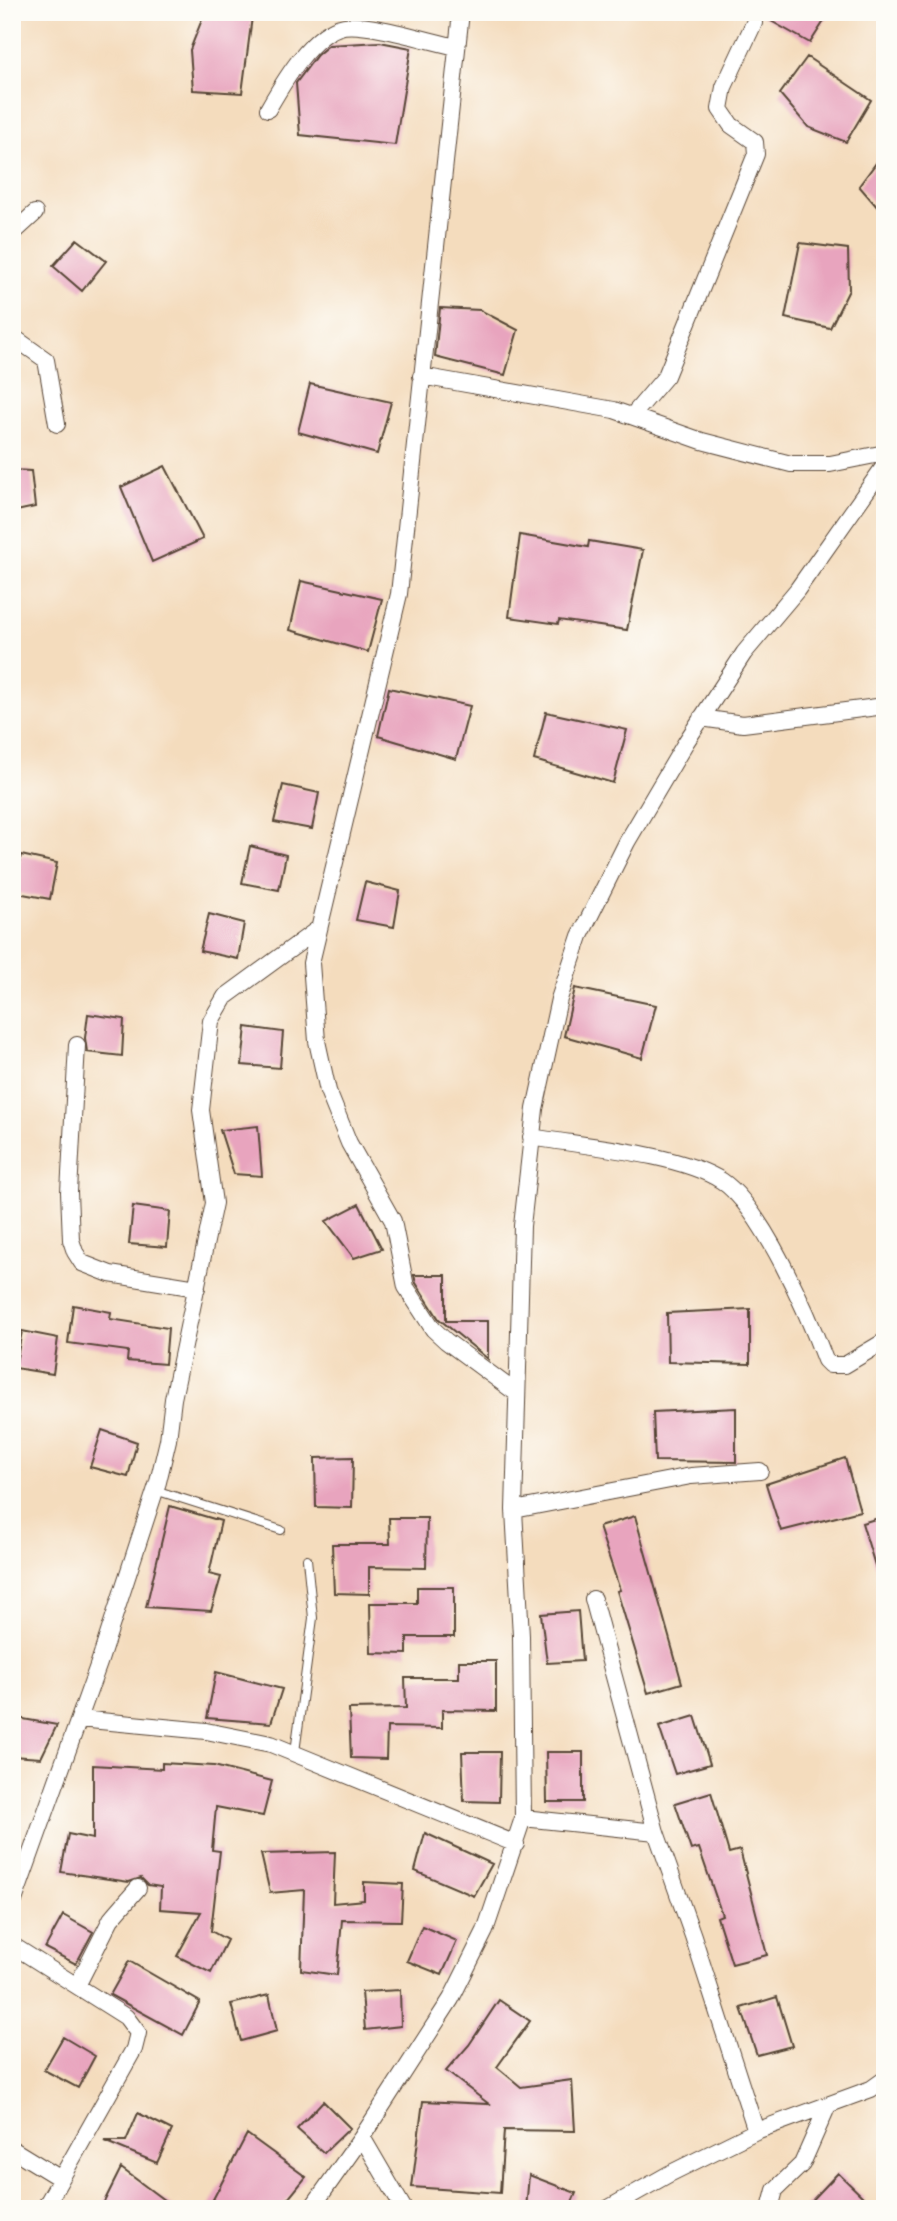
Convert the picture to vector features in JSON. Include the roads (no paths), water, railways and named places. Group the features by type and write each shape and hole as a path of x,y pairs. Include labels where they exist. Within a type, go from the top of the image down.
{"street":[{"path":"461,12 399,594 311,963 317,1041 328,1091 349,1143 393,1222 406,1287 433,1329 515,1392"},
{"path":"632,416 666,376 755,154 755,142 730,125 720,109 724,87 754,23"},
{"path":"268,108 300,60 337,28 358,27 457,47"},
{"path":"12,234 35,214"},
{"path":"12,336 46,360 57,424"},
{"path":"421,376 589,405 632,416 728,449 791,464 830,464 885,453"},
{"path":"311,2209 362,2137 451,1999 485,1931 523,1818 521,1636 514,1510 515,1392 522,1226 531,1137 559,999 580,936 627,842 701,718 744,653 797,590 885,465"},
{"path":"701,718 743,724 885,706"},
{"path":"12,1906 79,1719 155,1490 168,1440 173,1399 214,1203 201,1110 211,1021 225,997 318,929"},
{"path":"77,1045 69,1214 75,1252 82,1263 110,1275 197,1288"},
{"path":"531,1137 672,1161 722,1182 738,1197 768,1240 804,1306 825,1360 830,1365 845,1365 885,1341"},
{"path":"514,1510 691,1476 760,1471"},
{"path":"593,1599 656,1832 698,1948 755,2131"},
{"path":"79,1719 206,1731 271,1744 516,1844"},
{"path":"523,1818 656,1832"},
{"path":"78,1984 111,1919 138,1888"},
{"path":"12,1945 78,1984 125,2017 138,2033 134,2049 44,2209"},
{"path":"607,2209 755,2131 871,2089 885,2079"},
{"path":"770,2209 775,2190 802,2164 828,2105"},
{"path":"362,2137 404,2209"},
{"path":"12,2149 61,2179"}],"lane":[{"path":"155,1490 281,1530"},
{"path":"295,1752 313,1618 307,1559"}]}
